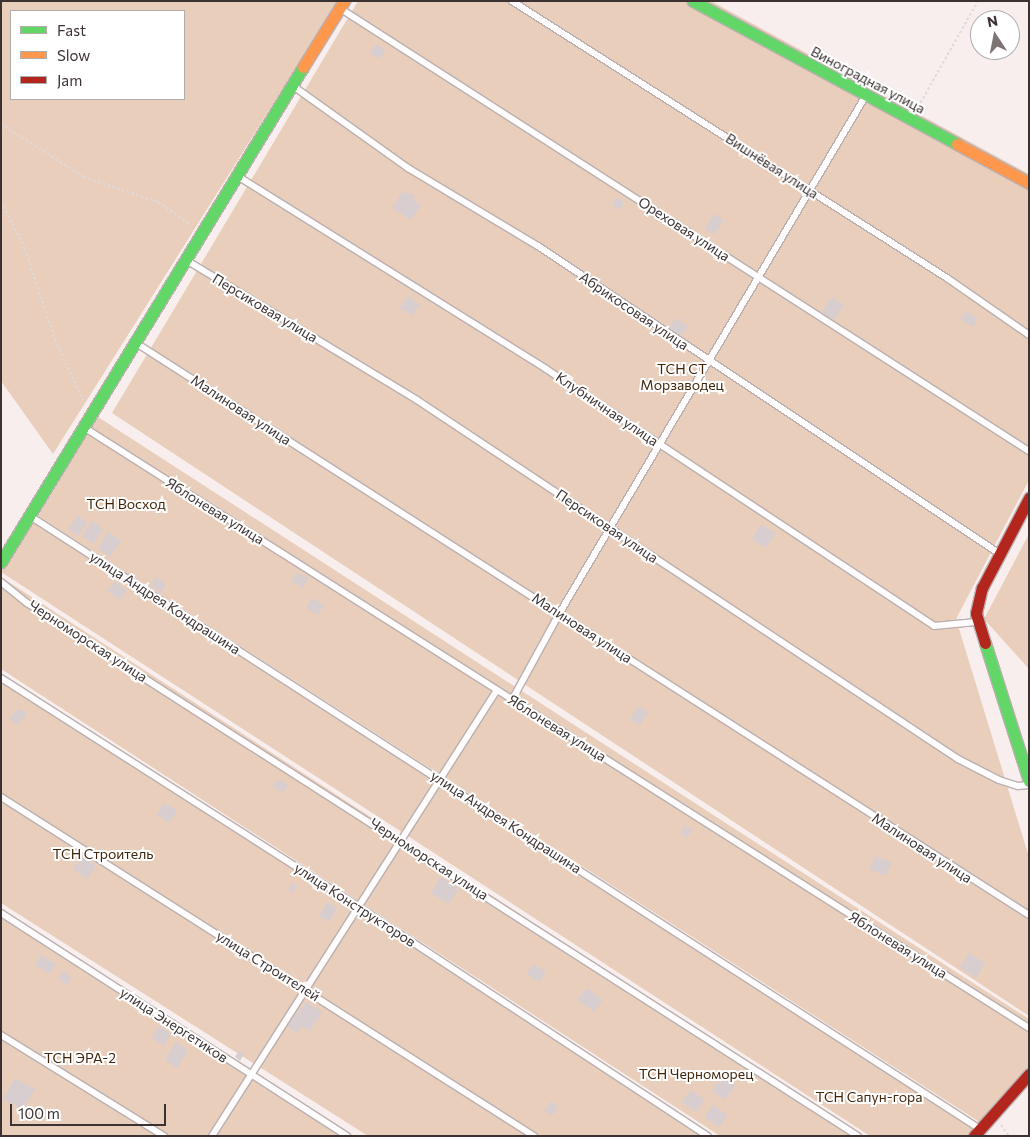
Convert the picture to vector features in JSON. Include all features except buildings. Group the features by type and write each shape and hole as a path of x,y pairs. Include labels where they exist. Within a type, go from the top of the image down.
{"street":[{"name":"Виноградная улица","path":"693,1 1029,183"},
{"path":"1,562 342,5"},
{"path":"1029,498 977,604 977,622 1029,783"},
{"path":"978,1133 1029,1074"}],"lane":[{"name":"Вишнёвая улица","path":"512,1 808,189 1029,335"},
{"name":"Ореховая улица","path":"342,5 759,278 1029,451"},
{"name":"Абрикосовая улица","path":"292,85 408,168 538,246 708,362 1001,555"},
{"path":"512,700 559,614 612,529 708,362 759,278 808,189 866,96"},
{"name":"Клубничная улица","path":"238,176 537,363 934,626 977,622"},
{"name":"Персиковая улица","path":"185,260 417,400 958,759 999,780 1018,786 1029,783"},
{"name":"Малиновая улица","path":"135,342 1029,915"},
{"name":"Яблоневая улица","path":"84,428 1029,1028"},
{"name":"улица Андрея Кондрашина","path":"30,516 441,781 978,1133"},
{"name":"Черноморская улица","path":"1,582 27,603 858,1136"},
{"name":"улица Конструкторов","path":"1,678 359,907 707,1136"},
{"path":"212,1136 253,1075 400,841 441,781 497,690"},
{"name":"улица Строителей","path":"1,797 534,1136"},
{"name":"улица Энергетиков","path":"1,913 347,1136"},
{"path":"1,1035 164,1136"}],"path":[{"path":"911,120 978,1"},
{"path":"1,124 84,177 158,202 202,234"},
{"path":"1,202 25,249 57,345 92,416"}],"green space":[{"path":"1,1 338,1 53,454 1,381"},
{"name":"ТСН СТ Морзаводец","path":"358,1 711,1 1029,174 1029,480 956,619 1029,857 1029,1016 112,413"},
{"name":"ТСН Восход","path":"98,417 1029,1019 1029,1070 981,1123 38,516"},
{"name":"ТСН Сапун-гора","path":"33,520 977,1129 970,1136 870,1136 1,572"},
{"path":"1029,534 1029,669 984,619"},
{"name":"ТСН Черноморец","path":"1,577 862,1136 720,1136 1,669"},
{"name":"ТСН Строитель","path":"1,673 711,1136 368,1136 1,903"},
{"name":"ТСН ЭРА-2","path":"1,916 351,1136 1,1136"}],"traffic: fast":[{"path":"693,1 957,144"},
{"path":"1,562 303,67"},
{"path":"985,643 1029,781"}],"traffic: slow":[{"path":"303,67 344,1"},
{"path":"957,144 1029,183"}],"traffic: jam":[{"path":"985,643 976,613 982,588 1029,498"},
{"path":"974,1136 1029,1074"}]}
